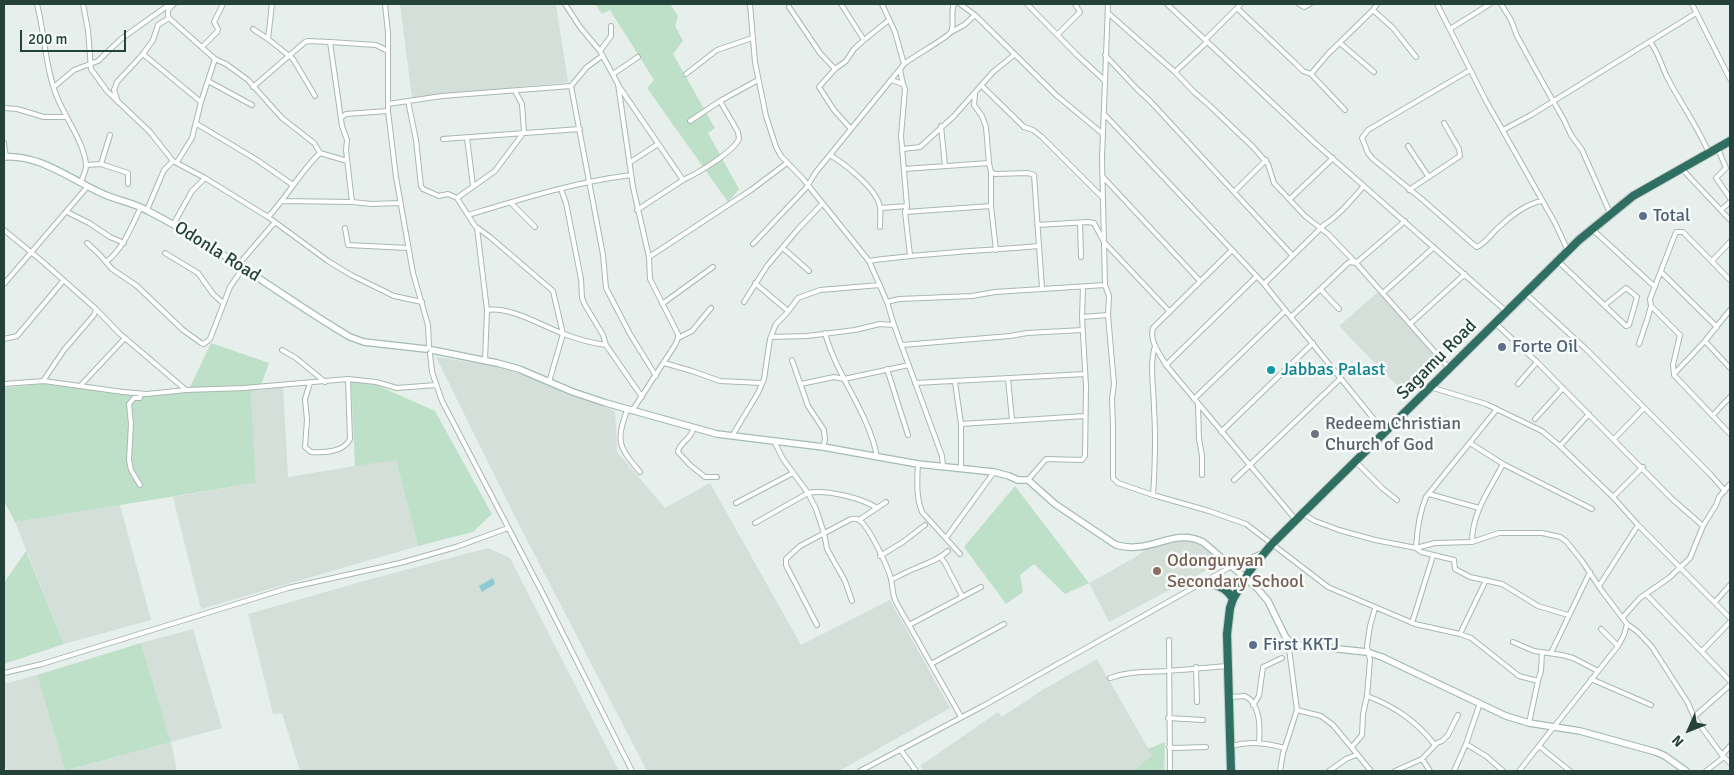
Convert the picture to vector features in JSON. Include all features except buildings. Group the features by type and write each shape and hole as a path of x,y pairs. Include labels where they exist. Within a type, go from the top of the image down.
{"highway":[{"name":"Sagamu Road","path":"1231,771 1227,634 1233,599 1245,578 1265,552 1430,386 1568,251 1610,213 1633,196 1730,141"},
{"path":"1204,582 1223,587 1233,599"}],"street":[{"path":"37,4 49,71 57,96 75,132 86,166 81,182"},
{"path":"83,4 89,38 91,69 107,91 150,132 175,161 268,217 350,275 394,296 422,302"},
{"path":"54,86 74,70 98,61 120,40 170,4"},
{"path":"174,4 168,10 169,18 215,59 248,80 282,118 314,143 320,153 347,161"},
{"path":"202,47 218,32 214,18 223,4"},
{"path":"268,39 272,4"},
{"path":"385,4 388,19 388,111 400,202 413,273 428,325 429,350 436,385 461,439 544,596 632,771"},
{"path":"564,4 600,51 618,84 683,180"},
{"path":"755,4 750,6 752,38 758,80 770,133 776,147 787,163 799,173 869,261 887,302 942,456 943,466"},
{"path":"841,4 864,40"},
{"path":"883,4 888,20 895,32 904,64"},
{"path":"950,32 952,25 951,12 954,4"},
{"path":"960,4 975,15 1056,96 1102,134"},
{"path":"1027,4 1104,80"},
{"path":"1058,34 1080,12 1075,4"},
{"path":"1108,4 1106,56 1108,61 1151,102 1294,256"},
{"path":"1167,4 1333,158 1507,312"},
{"path":"1171,8 1176,4"},
{"path":"1175,72 1241,4"},
{"path":"1299,4 1304,7 1310,4"},
{"path":"1311,74 1377,4"},
{"path":"1437,4 1470,70 1568,251"},
{"path":"1450,29 1490,4"},
{"path":"1501,4 1571,134 1582,150 1610,213"},
{"path":"1692,4 1730,79"},
{"path":"789,7 820,53 834,69"},
{"path":"1237,8 1303,71 1311,74 1345,110"},
{"path":"1373,10 1393,28 1416,57"},
{"path":"1108,13 1175,72 1266,160 1273,181 1305,216 1337,242 1449,368"},
{"path":"1503,130 1696,13"},
{"path":"753,244 801,194 904,64 913,56 964,25 975,15"},
{"path":"118,102 114,90 115,85 143,54 153,40 158,25 169,18"},
{"path":"851,129 834,110 819,89 819,86 834,69 846,62 854,50 875,29 888,20"},
{"path":"600,51 611,36 611,26"},
{"path":"253,30 289,55 315,96"},
{"path":"686,74 717,50 752,38"},
{"path":"253,87 308,41 376,44 388,51"},
{"path":"330,42 342,126 347,140 346,150 352,202"},
{"path":"1650,42 1654,46 1667,77 1709,152"},
{"path":"1340,43 1374,72"},
{"path":"143,54 201,102"},
{"path":"903,149 920,147 963,106 993,72 1014,55"},
{"path":"388,104 442,96 571,86 587,67 602,56"},
{"path":"613,74 638,57"},
{"path":"106,262 124,243 164,170 175,161 192,140 201,102 215,59"},
{"path":"1108,61 1104,73 1105,115 1102,134 1103,177 1105,183 1105,285 1108,296 1114,384 1112,399 1114,425 1113,478 1118,483 1246,524 1328,587 1412,623 1460,634 1478,642 1519,676 1538,681"},
{"path":"900,69 905,94 901,136 905,212 910,255"},
{"path":"1470,70 1368,130 1363,135 1369,154 1477,247 1487,240 1505,221 1535,202 1542,201"},
{"path":"1099,75 1104,73"},
{"path":"690,121 720,101 758,80"},
{"path":"891,80 904,84"},
{"path":"208,81 252,105"},
{"path":"618,84 629,164 648,257 650,279 672,320 678,338"},
{"path":"571,86 603,255 606,288 630,334 656,376"},
{"path":"982,86 1024,127 1033,130 1042,137 1104,198"},
{"path":"457,198 495,171 524,132 522,104 515,91"},
{"path":"974,94 974,106 984,121 992,174 991,206 996,250"},
{"path":"408,101 416,140 421,186 423,189 439,196 448,194 457,198 477,228 486,310 485,361"},
{"path":"638,210 730,151 739,139 738,132 720,101"},
{"path":"963,106 974,106"},
{"path":"4,108 17,109 44,117 67,118"},
{"path":"340,111 346,114 388,111"},
{"path":"342,118 346,114"},
{"path":"1105,115 1264,284 1385,433"},
{"path":"1409,190 1458,158 1461,154 1444,123"},
{"path":"197,124 257,160 293,185"},
{"path":"941,126 946,166"},
{"path":"443,139 580,129"},
{"path":"935,132 942,133"},
{"path":"101,164 110,135"},
{"path":"467,138 474,186"},
{"path":"4,143 5,157"},
{"path":"629,164 658,144"},
{"path":"1408,146 1428,176"},
{"path":"1718,148 1726,168 1716,178 1730,200 1721,210"},
{"path":"268,217 320,153"},
{"path":"830,155 860,178 876,198 880,208 880,227"},
{"name":"Odonla Road","path":"5,157 30,160 53,168 106,195 144,208 240,266 356,340 429,350 519,369 549,382 629,410 693,428 732,436 823,447 918,464 994,472 1018,480 1028,480"},
{"path":"1290,199 1333,158"},
{"path":"1235,191 1266,160"},
{"path":"648,257 751,190 787,163"},
{"path":"904,168 989,163"},
{"path":"86,166 101,164 128,173 128,184"},
{"path":"1681,168 1730,220"},
{"path":"992,174 1028,173 1034,175 1042,288"},
{"path":"468,215 562,188 631,175"},
{"path":"173,225 196,187 205,178"},
{"path":"1105,183 1200,281"},
{"path":"4,284 88,186"},
{"path":"1264,284 1320,229 1339,214 1364,186"},
{"path":"562,188 581,279 582,298 603,335 606,345 642,398"},
{"path":"1535,202 1539,195"},
{"path":"282,201 372,204 400,202"},
{"path":"510,203 535,227"},
{"path":"744,302 755,283 803,223 822,204"},
{"path":"880,208 906,206"},
{"path":"905,212 991,206"},
{"path":"67,212 90,222 110,238 124,243"},
{"path":"1356,263 1405,221"},
{"path":"87,243 112,269 137,286 183,330 201,343 207,342 210,339 240,266 275,222"},
{"path":"1080,223 1081,258"},
{"path":"1037,225 1094,223 1104,242 1112,252 1170,312"},
{"path":"345,228 348,244 408,248"},
{"path":"477,228 483,231 553,291 564,334 549,382"},
{"path":"1592,229 1655,287"},
{"path":"4,230 186,390"},
{"path":"1639,344 1655,287 1670,244 1678,231 1683,232 1730,280"},
{"path":"1712,261 1730,242"},
{"path":"869,261 910,255 1038,246"},
{"path":"1384,294 1434,247"},
{"path":"783,248 809,271"},
{"path":"1231,251 1152,330 1155,346 1166,365 1296,520"},
{"path":"1104,256 1112,252"},
{"path":"165,253 198,274 213,294 224,303"},
{"path":"1558,261 1605,305 1628,326 1637,297 1626,288 1605,305"},
{"path":"1291,317 1348,263 1356,263"},
{"path":"662,304 713,267"},
{"path":"1661,272 1717,327"},
{"path":"1411,323 1465,274"},
{"path":"1166,365 1256,277"},
{"path":"4,339 18,336 63,280"},
{"path":"755,283 788,311"},
{"path":"732,436 764,379 771,337 776,324 798,298 825,290 880,285"},
{"path":"887,302 900,299 972,296 1042,288 1105,285"},
{"path":"1083,287 1084,458 1046,459 1028,480 1055,504 1116,545 1135,548 1182,536 1204,542 1251,582 1268,601 1288,641 1297,710 1280,771"},
{"path":"1321,290 1339,308"},
{"path":"1525,294 1586,349 1724,491"},
{"path":"1651,306 1680,335 1673,365 1674,375 1730,434"},
{"path":"640,472 627,456 621,443 621,428 629,410 642,398 678,338 692,331 712,308"},
{"path":"43,381 64,350 94,315 96,309"},
{"path":"486,310 499,310 540,322 564,334 594,344 606,345"},
{"path":"1674,375 1730,310"},
{"path":"1194,398 1286,311"},
{"path":"1082,316 1108,315"},
{"path":"1495,323 1643,467 1671,498 1703,526"},
{"path":"771,337 796,337 855,330 880,324 894,325"},
{"path":"902,344 1083,330"},
{"path":"825,333 834,359 874,442 877,457"},
{"path":"81,385 125,338"},
{"path":"1705,341 1730,368"},
{"path":"1221,432 1313,343"},
{"path":"1153,495 1156,452 1153,373 1153,352 1155,346"},
{"path":"282,350 296,358 325,382"},
{"path":"792,360 808,406 824,430 825,440 823,447"},
{"path":"1518,384 1537,362"},
{"path":"664,364 720,381 761,383"},
{"path":"801,384 834,377 844,379 909,365"},
{"path":"887,370 908,435"},
{"path":"915,383 1085,374"},
{"path":"1234,480 1341,378"},
{"path":"4,384 43,381 141,394 348,379 376,382 397,388 436,385"},
{"path":"310,383 305,399 307,420 305,447 311,452 323,452 341,448 350,439 348,379"},
{"path":"1008,379 1012,420"},
{"path":"955,382 961,424 961,468"},
{"path":"1430,386 1466,397 1536,427 1560,446 1613,497 1638,525 1715,602 1730,620 1702,651"},
{"path":"1535,419 1563,388"},
{"path":"140,485 131,470 129,460 132,424 129,408 131,401 134,398 140,398 141,394"},
{"path":"1713,414 1730,397"},
{"path":"1198,404 1198,440 1202,456 1202,475"},
{"path":"1614,439 1644,408"},
{"path":"1416,548 1420,514 1429,494 1497,409"},
{"path":"1560,446 1589,414"},
{"path":"961,424 1084,416"},
{"path":"693,428 691,435 679,447 678,452 704,477 717,477"},
{"path":"774,441 779,453 808,493 816,509 827,549 845,581 852,601"},
{"path":"1470,443 1503,464 1592,509"},
{"path":"1356,462 1397,500"},
{"path":"918,464 917,487 919,506 927,519 960,554"},
{"path":"1472,542 1473,523 1503,464"},
{"path":"1613,497 1643,467"},
{"path":"946,538 994,472"},
{"path":"736,502 793,473"},
{"path":"1623,617 1634,604 1680,568 1693,552 1703,526 1719,497 1730,484"},
{"path":"755,523 808,493 823,491 854,498 877,508"},
{"path":"1429,494 1479,508"},
{"path":"817,625 786,562 788,556 800,546 851,519 859,520 886,502"},
{"path":"1302,513 1315,521 1339,530 1375,540 1416,548 1435,543 1472,542 1499,533 1512,532 1550,534 1560,537 1566,541 1590,572 1627,624 1638,632 1663,664 1688,703 1694,717 1730,763"},
{"path":"859,520 871,537 891,580 892,593 961,717"},
{"path":"880,556 903,542 925,525"},
{"path":"1599,586 1638,525"},
{"path":"4,673 42,664 288,588 400,563 456,547 508,528"},
{"path":"1416,548 1433,556 1454,560 1456,570 1470,577 1502,584 1538,606 1568,615"},
{"path":"891,580 941,558 948,551"},
{"path":"860,771 1232,566 1265,552"},
{"path":"1412,623 1433,556"},
{"path":"941,558 962,596"},
{"path":"1551,653 1590,572"},
{"path":"1460,634 1486,580"},
{"path":"1715,602 1730,585"},
{"path":"909,625 981,586"},
{"path":"1646,594 1730,681"},
{"path":"1352,748 1361,737 1370,660 1367,652 1370,626 1375,608"},
{"path":"931,664 1004,624"},
{"path":"1519,771 1618,646 1627,624"},
{"path":"1601,628 1618,646"},
{"path":"1169,640 1168,718 1170,771"},
{"path":"1288,641 1295,646 1367,652 1382,657 1506,716 1530,723 1605,737 1656,752 1686,771"},
{"path":"1513,642 1524,648 1542,653 1573,658 1598,671"},
{"path":"1530,723 1541,671 1542,653"},
{"path":"1253,704 1259,696 1263,667 1282,658"},
{"path":"1110,678 1122,673 1229,666"},
{"path":"1196,668 1197,702"},
{"path":"1591,679 1651,705"},
{"path":"1694,717 1730,685"},
{"path":"1230,697 1245,696 1250,699 1259,718 1259,743"},
{"path":"1367,696 1387,704 1402,714 1421,728 1435,745"},
{"path":"1454,771 1466,744 1480,703"},
{"path":"1297,710 1321,716 1333,725 1371,771"},
{"path":"1394,771 1422,759 1448,735 1458,716"},
{"path":"1168,718 1203,720"},
{"path":"1231,746 1259,743 1285,748"},
{"path":"1466,744 1481,752 1503,771"},
{"path":"1169,746 1175,748 1206,747"},
{"path":"1539,746 1570,771"},
{"path":"1706,771 1723,756 1730,746"},
{"path":"900,749 916,771"},
{"path":"1329,771 1346,759 1356,755"},
{"path":"1422,759 1430,771"}],"shaded area":[{"path":"400,4 556,4 568,82 412,98"},
{"path":"1378,292 1442,361 1407,396 1339,326"},
{"path":"436,357 490,365 527,376 615,411 617,452 665,508 710,483 801,645 890,600 950,708 839,771 647,771 515,517"},
{"path":"283,387 288,477 396,459 418,546 201,609 173,497 256,483 251,391"},
{"path":"120,505 151,620 64,644 15,522"},
{"name":"Odongunyan Secondary School","path":"1185,538 1203,542 1226,560 1109,622 1089,583 1147,549"},
{"path":"488,548 510,558 619,771 300,771 282,713 273,714 248,614"},
{"path":"193,629 222,728 171,742 141,643"},
{"path":"1097,659 1152,755 1133,771 924,771 920,766 998,712 1002,717 1044,689"},
{"path":"37,675 65,771 7,771 4,765 4,684"},
{"path":"171,742 177,771 66,771"}],"green space":[{"path":"595,4 670,4 678,16 675,26 683,41 673,54 715,128 708,133 739,189 728,202 647,88 654,80 610,10 602,14"},
{"path":"211,343 269,363 259,390 251,391 256,483 15,522 4,501 4,388 45,383 149,393 190,387"},
{"path":"351,380 374,384 435,411 492,514 473,532 418,546 396,460 355,466"},
{"path":"1015,486 1089,583 1065,594 1034,564 1020,575 1023,592 1006,604 964,547"},
{"path":"26,551 64,644 4,664 4,583"},
{"path":"141,643 171,742 65,771 37,675"},
{"path":"1165,742 1164,771 1133,771 1152,755 1148,749"}],"water":[{"path":"493,578 495,584 482,592 479,586"}],"place":[{"name":"Total","path":"1643,216"},
{"name":"Forte Oil","path":"1502,347"},
{"name":"Jabbas Palast","path":"1271,370"},
{"name":"Redeem Christian Church of God","path":"1315,434"},
{"name":"Odongunyan Secondary School","path":"1157,571"},
{"name":"First KKTJ","path":"1253,645"}]}
